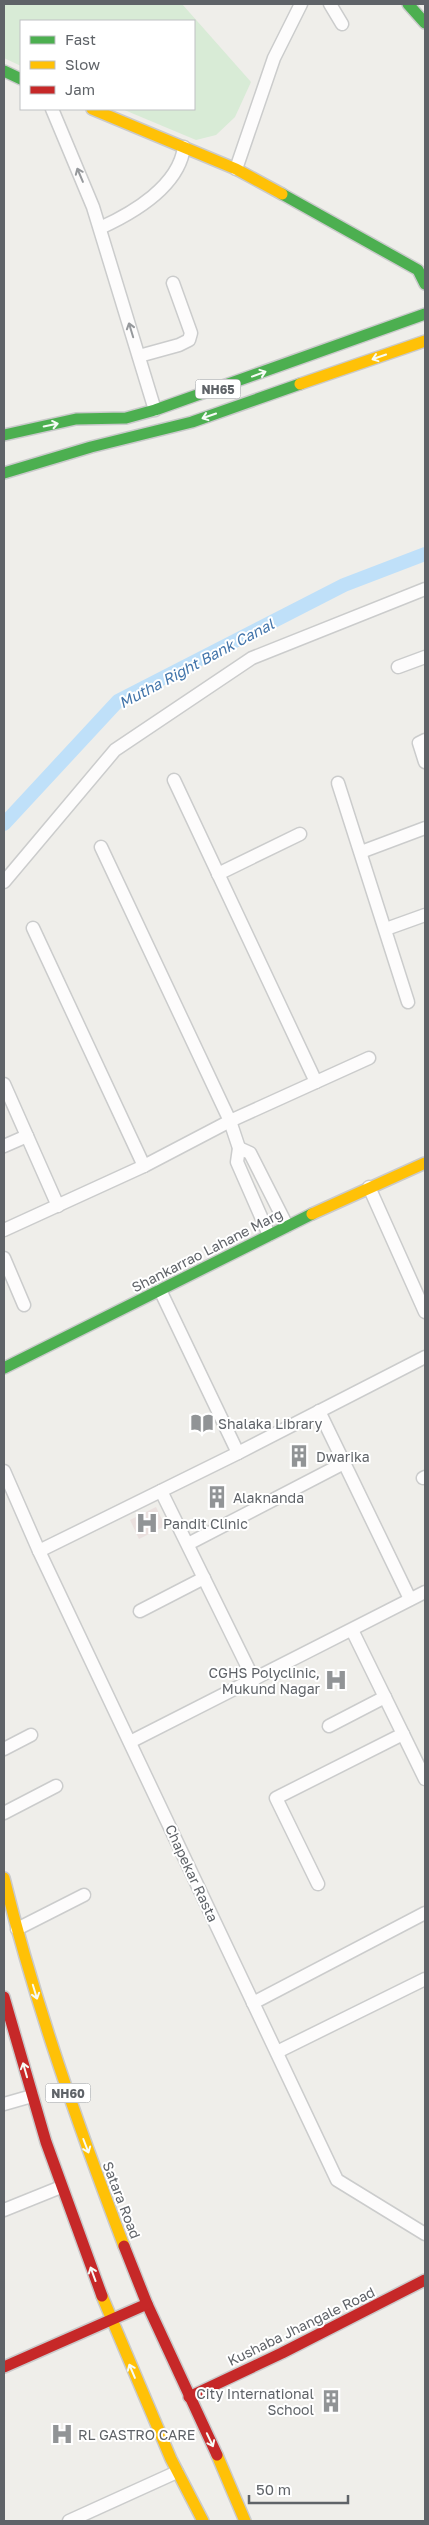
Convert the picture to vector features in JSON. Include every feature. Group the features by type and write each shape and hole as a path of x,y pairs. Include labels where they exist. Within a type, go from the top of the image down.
{"main road":[{"path":"408,4 425,22"},
{"path":"4,71 20,79"},
{"path":"94,110 236,170 418,270 425,284"},
{"name":"NH65","path":"4,435 76,419 126,418 155,410 425,314"},
{"name":"NH65","path":"4,471 192,422 425,341"},
{"path":"78,432 126,418"},
{"name":"Shankarrao Lahane Marg","path":"4,1368 286,1226 425,1164"},
{"name":"Satara Road","path":"4,1878 25,1962 80,2130 147,2304 211,2441 245,2521"},
{"path":"4,1920 25,1962"},
{"name":"NH60","path":"4,1997 7,2020 61,2188 110,2319 177,2472 203,2521"},
{"name":"Kushaba Jhangale Road","path":"189,2397 282,2353 425,2280"},
{"path":"4,2367 147,2304"}],"street":[{"path":"236,170 274,58 302,4"},
{"path":"330,4 342,24"},
{"path":"52,110 93,207 155,410"},
{"path":"100,228 122,218 158,190 175,173 182,160 184,147"},
{"path":"139,356 179,345 189,340 191,332 173,283"},
{"path":"4,882 116,750 252,658 425,589"},
{"path":"398,667 425,657"},
{"path":"425,740 419,743 425,762"},
{"path":"174,780 316,1082"},
{"path":"338,783 408,1002"},
{"path":"361,852 425,828"},
{"path":"218,874 300,834"},
{"path":"100,847 230,1121 239,1148 237,1162 269,1235"},
{"path":"386,929 425,915"},
{"path":"33,928 144,1166"},
{"path":"4,1230 144,1166 230,1121 369,1058"},
{"path":"4,1084 58,1206"},
{"path":"4,1146 27,1136"},
{"path":"239,1148 250,1154 286,1226"},
{"path":"370,1188 425,1312"},
{"path":"4,1258 24,1305"},
{"path":"160,1290 238,1454"},
{"path":"39,1551 238,1454 425,1357"},
{"path":"319,1411 410,1599"},
{"path":"188,1544 344,1463"},
{"name":"Chapekar Rasta","path":"4,1471 39,1551 254,2002 336,2180 425,2234"},
{"path":"161,1491 254,1680"},
{"path":"140,1611 204,1578"},
{"path":"130,1742 425,1592"},
{"path":"352,1630 425,1779"},
{"path":"329,1726 385,1697"},
{"path":"318,1884 276,1798 403,1734"},
{"path":"4,1749 31,1735"},
{"path":"4,1813 56,1786"},
{"path":"17,1929 84,1895"},
{"path":"254,2002 425,1913"},
{"path":"277,2052 425,1979"},
{"path":"4,2104 32,2096"},
{"path":"4,2210 61,2188"},
{"path":"69,2521 177,2472"}],"shaded area":[{"name":"Pandit Clinic","path":"156,1507 165,1526 139,1539 130,1520"}],"green space":[{"path":"4,4 182,4 251,82 235,117 216,135 196,140 124,110 195,110 195,20 20,20 20,66 4,58"}],"waterway":[{"name":"Mutha Right Bank Canal","path":"4,824 118,701 344,585 425,554"}],"traffic: fast":[{"path":"408,4 425,23"},
{"path":"4,71 20,79"},
{"path":"282,194 418,270 425,284"},
{"path":"4,435 76,419 126,418 155,410 425,314"},
{"path":"4,473 91,447 192,422 300,384"},
{"path":"4,1368 312,1214"}],"traffic: slow":[{"path":"94,110 236,169 282,194"},
{"path":"300,384 425,341"},
{"path":"312,1214 425,1163"},
{"path":"4,1878 43,2018 90,2155 124,2246"},
{"path":"102,2296 171,2459 203,2521"},
{"path":"217,2455 245,2521"}],"traffic: jam":[{"path":"4,1997 46,2142 102,2296"},
{"path":"124,2246 147,2304 217,2455"},
{"path":"189,2397 282,2353 425,2280"},
{"path":"4,2367 147,2304"}],"place":[{"name":"Shalaka Library","path":"202,1423"},
{"name":"Dwarika","path":"299,1456"},
{"name":"Alaknanda","path":"217,1497"},
{"name":"Pandit Clinic","path":"147,1523"},
{"name":"CGHS Polyclinic, Mukund Nagar","path":"336,1680"},
{"name":"City International School","path":"331,2401"},
{"name":"RL GASTRO CARE","path":"62,2434"}]}
